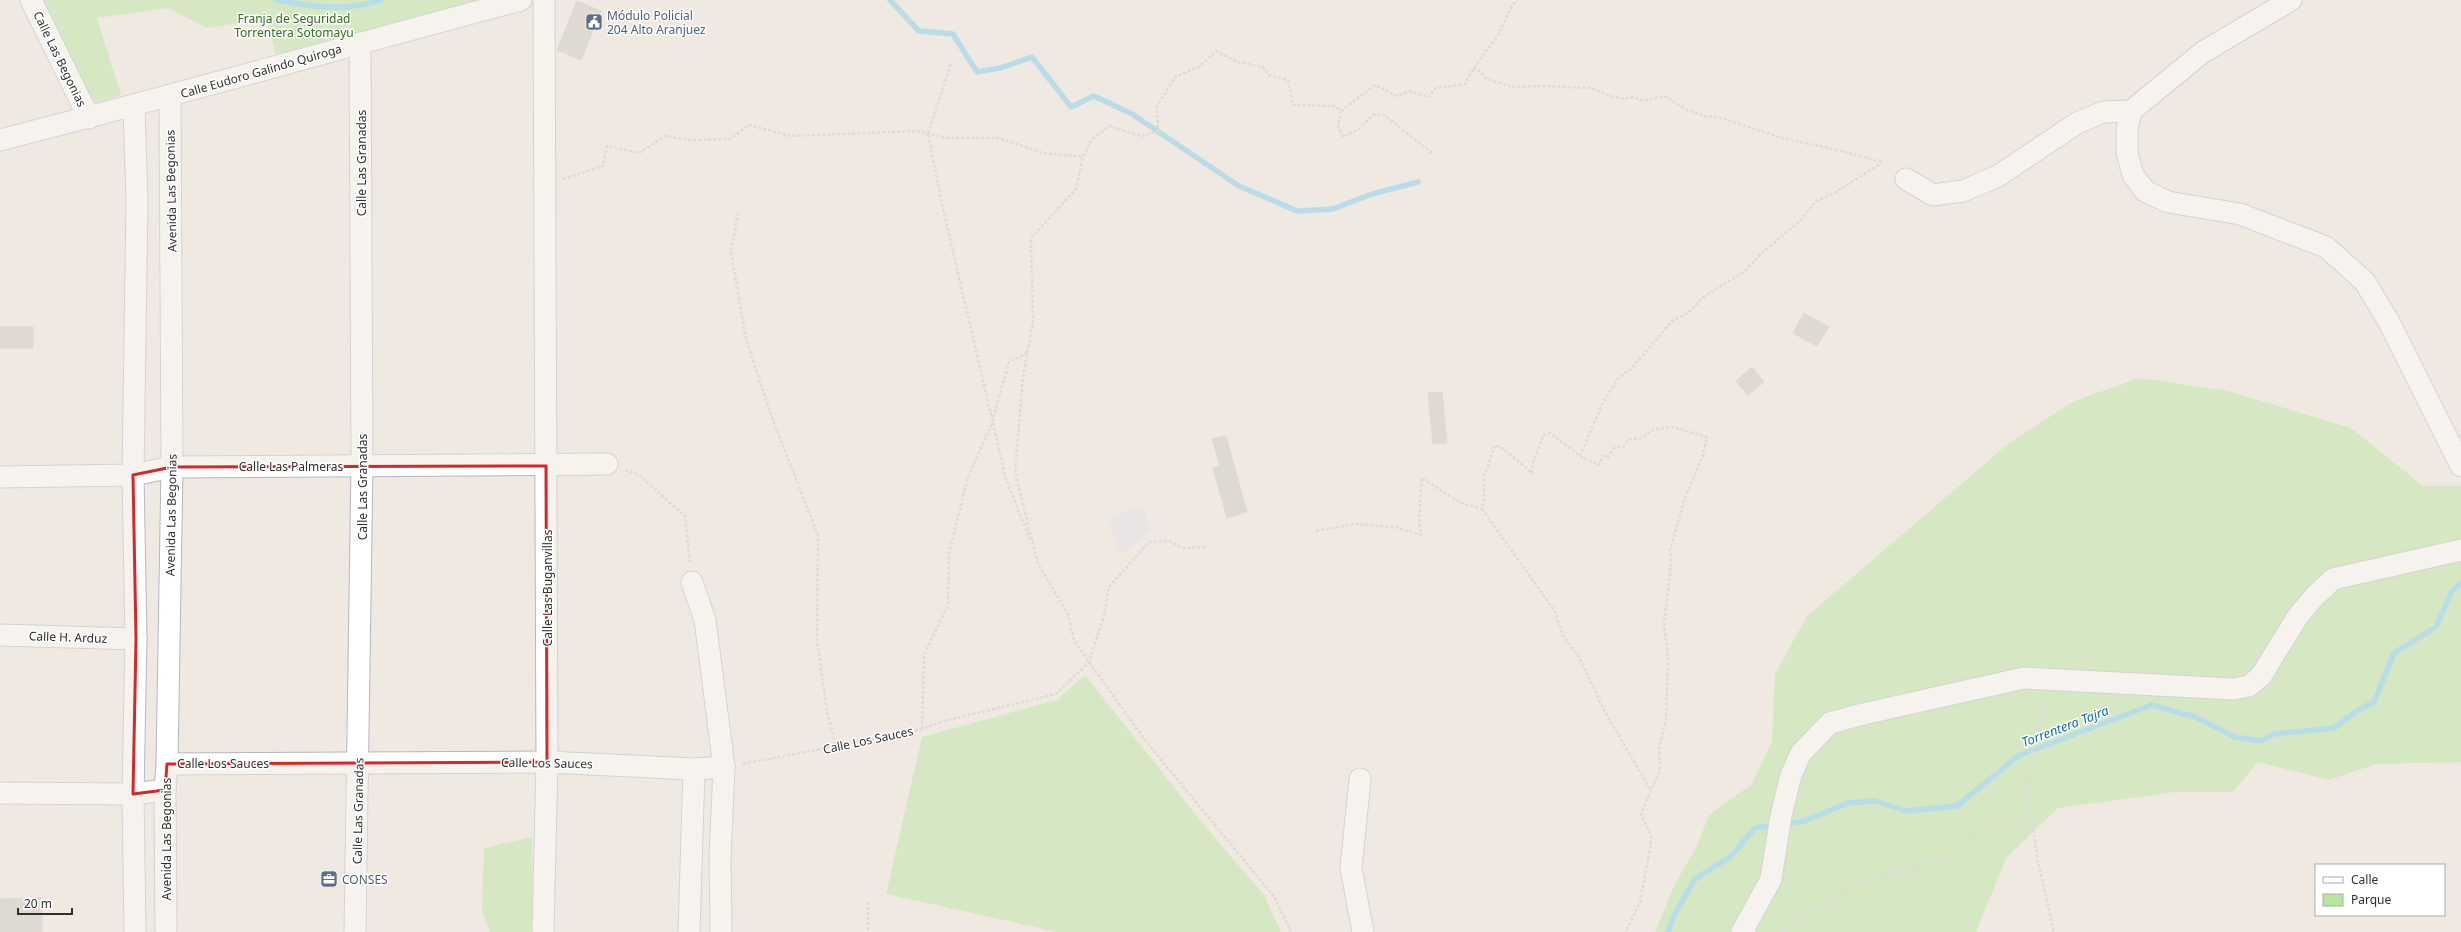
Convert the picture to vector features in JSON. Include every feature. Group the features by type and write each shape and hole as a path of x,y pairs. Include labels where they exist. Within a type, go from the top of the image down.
{"street":[{"name":"Calle Las Begonias","path":"31,0 89,118"},
{"name":"Calle Eudoro Galindo Quiroga","path":"0,140 170,97 360,43 453,9 521,0"},
{"name":"Calle Las Buganvillas","path":"543,932 547,762 544,0"},
{"path":"1906,179 1933,195 1964,191 1998,176 2077,123 2103,112 2131,111 2203,52 2291,0"},
{"name":"Calle Las Granadas","path":"355,932 359,763 362,465 360,43"},
{"name":"Avenida Las Begonias","path":"166,932 165,790 167,764 172,467 170,97"},
{"path":"134,106 137,201 133,475 136,639 133,794 135,932"},
{"path":"2131,111 2127,129 2127,153 2133,175 2145,191 2168,202 2240,214 2326,247 2366,282 2389,322 2461,466"},
{"name":"Calle Las Palmeras","path":"0,477 133,475 172,467 362,465 546,466 607,464"},
{"path":"1742,932 1771,879 1780,825 1791,775 1801,753 1830,723 1863,714 2024,678 2051,678 2234,690 2249,686 2261,676 2298,616 2315,596 2333,580 2461,550"},
{"path":"692,582 705,620 724,767 720,858 721,932"},
{"name":"Calle H. Arduz","path":"0,635 136,639"},
{"name":"Calle Los Sauces","path":"167,764 547,762 694,770 724,767"},
{"path":"689,932 694,770"},
{"path":"1360,779 1351,868 1363,932"},
{"path":"0,793 133,794 165,790"}],"path":[{"path":"1432,153 1384,115 1373,115 1359,129 1343,137 1338,127 1341,111 1375,84 1397,96 1410,91 1428,98 1436,88 1465,84 1473,68 1496,37 1509,9 1517,0"},
{"path":"1291,932 1275,898 1145,740 1074,640 1068,614 1038,564 1015,472 1023,377 1033,322 1031,238 1076,189 1083,157 1092,138 1109,126 1142,136 1158,131 1157,106 1175,77 1199,67 1216,51 1238,62 1263,67 1269,75 1288,80 1293,105 1334,106 1341,111"},
{"path":"950,64 928,133 942,204 1006,479 1034,549"},
{"path":"1473,68 1481,72 1487,79 1512,87 1544,86 1591,88 1610,96 1624,99 1633,97 1644,101 1664,96 1687,110 1706,116 1721,118 1782,138 1837,150 1882,163 1834,193 1816,201 1800,221 1762,253 1744,272 1706,295 1688,313 1673,320 1631,369 1619,377 1603,402 1580,456"},
{"path":"545,185 603,166 607,146 639,153 665,136 687,140 730,139 749,125 790,136 911,131 928,133 945,138 999,138 1043,153 1083,157"},
{"path":"738,212 731,252 746,339 771,414 818,535 817,641 827,711 836,747"},
{"path":"922,729 924,656 948,605 949,553 968,477 992,420 1009,362 1027,353"},
{"path":"1482,509 1484,501 1484,477 1496,445 1504,448 1532,473 1532,460 1541,446 1543,435 1550,433 1580,456 1599,465 1603,456 1608,458 1614,448 1624,446 1630,439 1642,438 1653,430 1672,427 1707,437 1704,455 1685,498 1675,527 1670,550 1671,566 1664,624 1668,656 1666,720 1659,747 1660,770 1650,789 1641,814 1651,836 1650,849 1640,902 1626,932"},
{"path":"607,464 639,475 685,516 692,582"},
{"path":"1316,531 1355,524 1395,527 1421,534 1419,518 1422,478 1461,504 1482,509 1554,610 1563,635 1579,657 1605,712 1650,789"},
{"path":"1089,662 1104,616 1109,587 1149,542 1169,541 1183,548 1204,547"},
{"name":"Calle Los Sauces","path":"724,767 836,747 922,729 944,721 1056,694 1089,662"},
{"path":"2051,678 2035,750 2026,778 2033,830 2048,913 2054,932"},
{"path":"1782,932 1799,915 1823,907 1856,884 1895,872 1910,873 1918,865 1933,861 1943,862 1958,851 1976,834 1983,820 1997,820 2033,830"},
{"path":"868,902 868,932"}],"highlighted area":[{"path":"546,466 547,762 167,764 165,790 133,794 136,639 133,475 172,467"}],"shaded area":[{"path":"1144,507 1150,531 1119,557 1109,517"}],"green space":[{"name":"Franja de Seguridad Torrentera Sotomayu","path":"41,0 477,0 276,55 266,19 207,28 168,8 97,18 121,95 98,103 88,98"},
{"path":"2139,378 2228,391 2351,428 2423,486 2461,486 2461,762 2376,764 2329,780 2258,762 2233,792 2175,792 2058,808 2006,858 1976,932 1655,932 1675,884 1697,846 1709,815 1752,784 1772,741 1775,674 1807,616 2008,444 2074,401"},
{"path":"1085,675 1200,820 1264,895 1281,932 1057,932 886,894 922,737 1057,700"},
{"path":"532,837 533,932 490,932 482,912 484,848"}],"building":[{"path":"577,1 601,11 581,60 557,50"},
{"path":"1804,313 1829,327 1817,346 1793,333"},
{"path":"0,327 33,327 33,348 0,348"},
{"path":"1752,367 1764,382 1748,395 1736,381"},
{"path":"1442,392 1447,443 1433,444 1428,393"},
{"path":"1226,436 1247,512 1227,518 1213,468 1220,466 1212,439"},
{"path":"42,898 42,932 0,932 0,899"}],"waterway":[{"path":"276,0 303,5 329,7 355,6 381,0"},
{"path":"890,0 919,31 953,34 977,72 1000,68 1032,57 1071,107 1094,96 1132,114 1239,186 1297,211 1333,209 1372,194 1418,182"},
{"name":"Torrentera Tajra","path":"1784,824 1804,821 1848,803 1875,801 1907,811 1957,806 2018,756 2151,705 2195,717 2235,737 2262,741 2273,734 2334,728 2357,711 2374,702 2394,653 2436,627 2452,591 2461,583"},
{"name":"Torrentera Tajra","path":"1668,932 1675,913 1695,879 1731,856 1755,828 1775,825"}],"place":[{"name":"Módulo Policial 204 Alto Aranjuez","path":"594,22"},
{"name":"CONSES","path":"329,879"}]}
